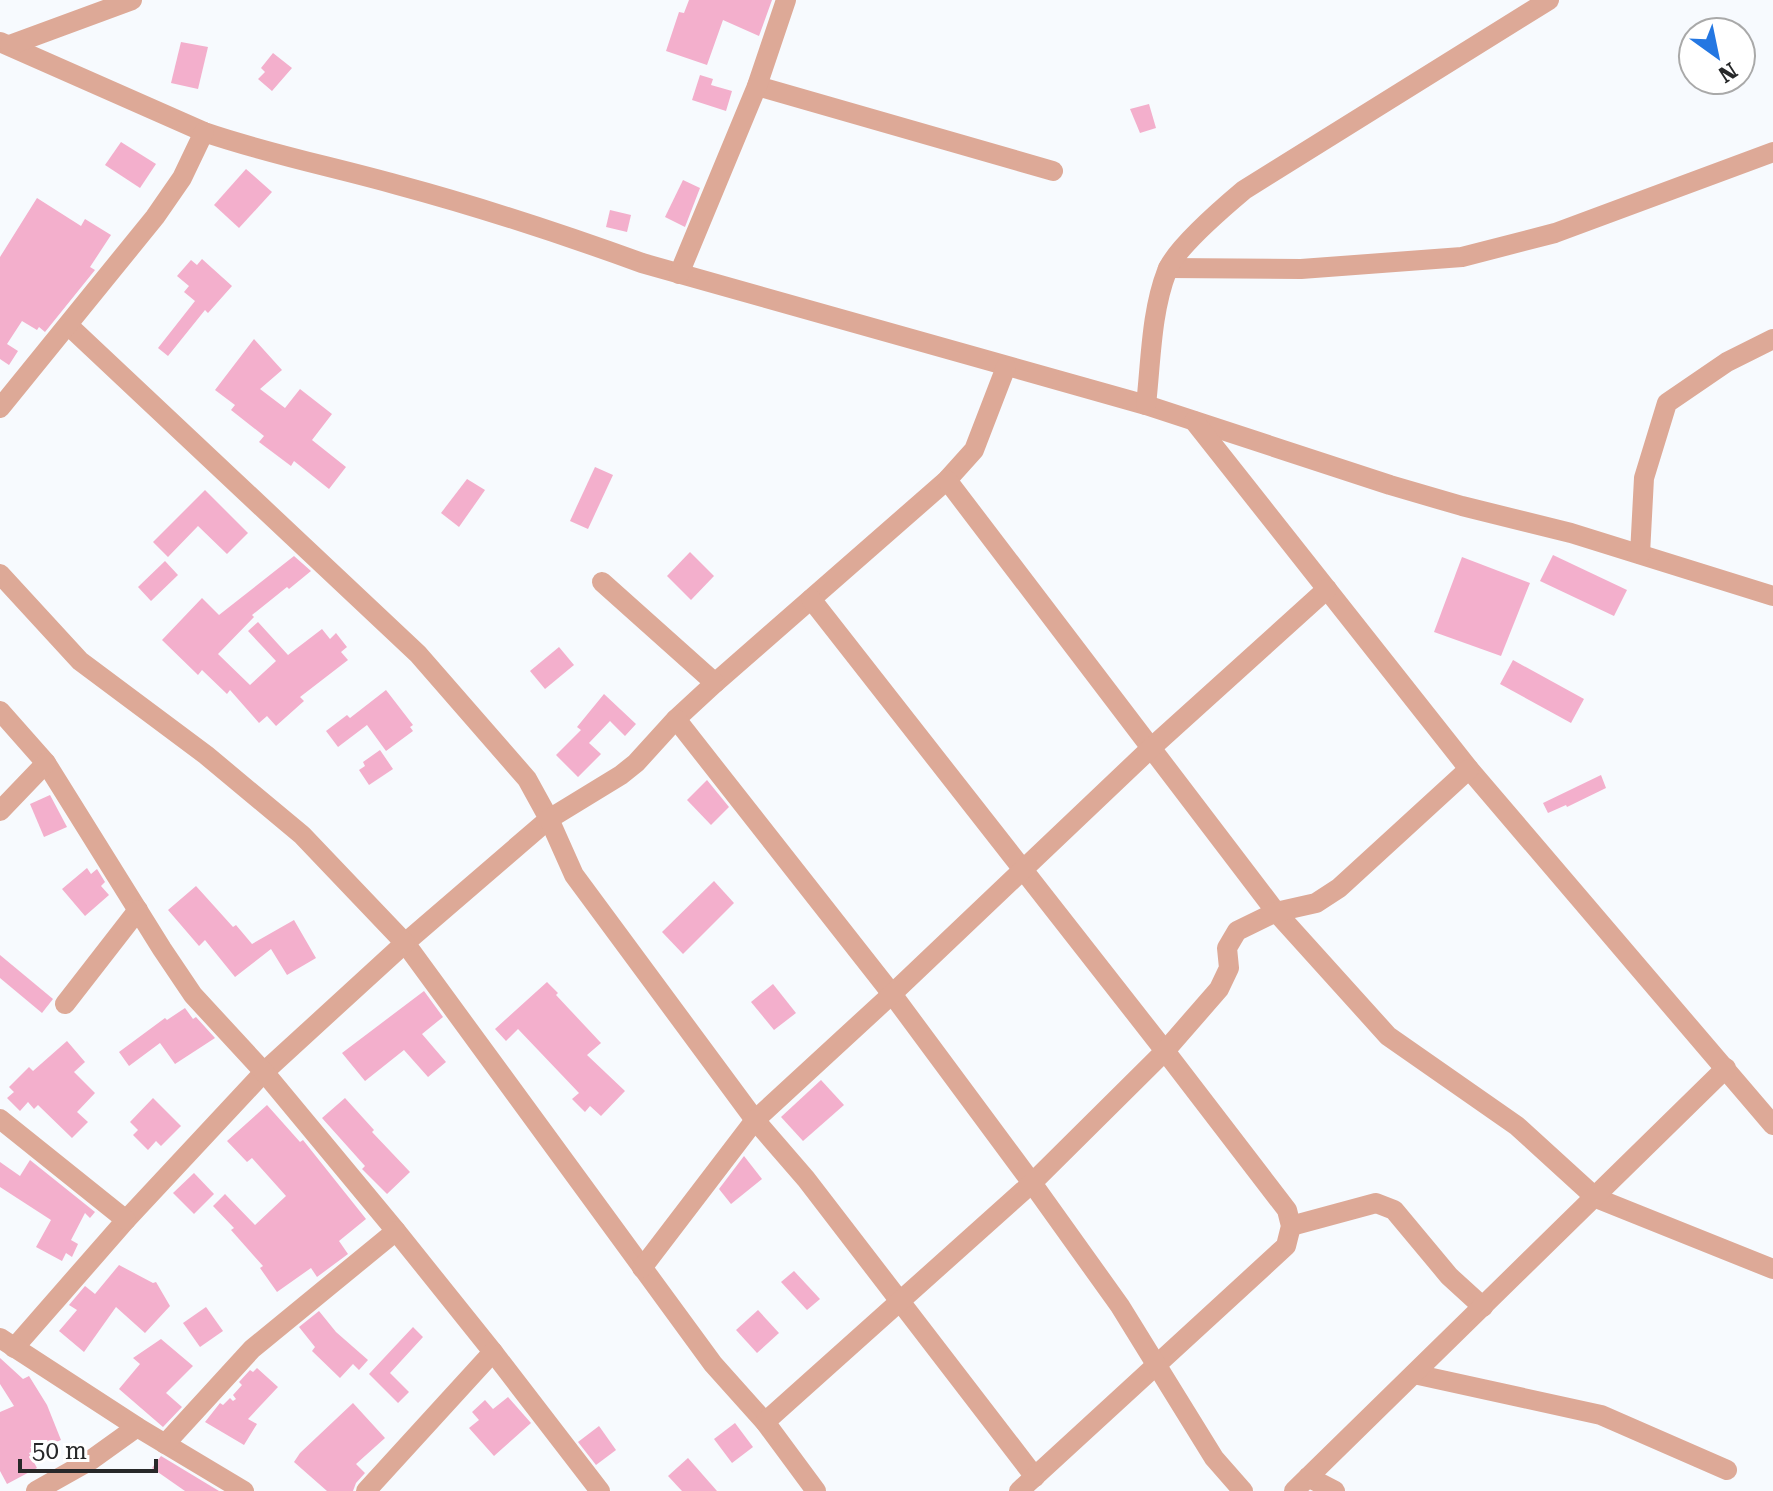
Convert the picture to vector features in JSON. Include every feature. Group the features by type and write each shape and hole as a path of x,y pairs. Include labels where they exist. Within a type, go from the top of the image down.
{"street":[{"path":"5,43 132,0"},
{"path":"679,274 757,86 786,0"},
{"path":"1146,405 1156,319 1168,268 1209,220 1244,190 1549,0"},
{"path":"5,43 204,132 401,185 679,274 1146,405 1404,489 1640,554 1773,596"},
{"path":"757,86 1053,171"},
{"path":"0,408 155,217 182,178 204,132"},
{"path":"1168,268 1301,269 1462,257 1555,233 1773,152"},
{"path":"68,325 418,654 527,779 574,875 755,1120 806,1179 1035,1477"},
{"path":"1640,554 1644,478 1667,403 1727,362 1773,339"},
{"path":"244,1491 7,1343 264,1072 405,943 549,819 636,763 676,719 715,683 947,480 974,450 1006,367"},
{"path":"1194,421 1469,769 1773,1125"},
{"path":"947,480 1276,912 1388,1036 1517,1126 1596,1198 1773,1269"},
{"path":"0,574 80,661 206,755 302,835 405,943 713,1364 765,1422 816,1491"},
{"path":"602,582 715,683"},
{"path":"642,1268 755,1120 1151,748 1327,589"},
{"path":"811,599 1287,1210 1291,1226 1286,1246 1019,1491"},
{"path":"0,711 46,763 193,995 264,1072 396,1231 600,1491"},
{"path":"676,719 892,994 1032,1183 1120,1306 1214,1458 1243,1491"},
{"path":"0,811 46,763"},
{"path":"765,1422 1032,1183 1165,1051 1219,989 1229,968 1227,948 1237,931 1276,912 1316,903 1339,888 1469,769"},
{"path":"65,1004 138,910"},
{"path":"1301,1484 1726,1068"},
{"path":"0,1119 126,1220"},
{"path":"1291,1226 1376,1203 1394,1210 1449,1276 1483,1307"},
{"path":"165,1444 252,1349 396,1231"},
{"path":"366,1491 493,1352"},
{"path":"1414,1374 1601,1415 1727,1470"},
{"path":"36,1491 91,1460 137,1427"},
{"path":"1301,1484 1335,1491"}],"building":[{"path":"689,0 772,0 759,36 723,20 707,65 666,51 679,12 684,13"},
{"path":"181,42 208,47 198,89 171,83"},
{"path":"273,53 292,68 272,91 258,79 265,72 261,68"},
{"path":"700,75 713,79 711,85 732,91 726,111 692,100"},
{"path":"1149,104 1156,128 1140,133 1130,109"},
{"path":"121,142 156,164 140,188 105,165"},
{"path":"246,169 272,192 239,228 214,205"},
{"path":"683,180 700,188 685,227 665,217"},
{"path":"37,198 81,226 85,219 111,235 90,267 95,270 45,332 22,321 7,344 18,351 9,365 0,359 0,257"},
{"path":"610,210 631,215 627,232 606,227"},
{"path":"202,259 232,286 208,313 205,310 168,356 158,348 195,301 184,292 189,286 177,276 191,260 197,265"},
{"path":"254,339 282,370 260,389 285,408 300,389 332,414 312,440 346,467 329,489 294,461 291,466 259,442 264,436 231,410 235,405 215,390"},
{"path":"595,467 613,475 588,529 570,521"},
{"path":"467,479 485,490 459,527 441,513"},
{"path":"205,490 248,533 227,554 198,526 168,557 153,542"},
{"path":"690,552 714,576 691,600 667,576"},
{"path":"1553,555 1627,590 1614,616 1540,581"},
{"path":"294,556 311,571 252,615 254,617 218,654 250,685 276,661 248,631 258,622 288,655 322,629 330,639 336,633 347,647 341,652 348,660 300,697 304,701 276,726 267,716 259,723 230,690 227,694 202,670 198,675 162,640 202,598 219,615"},
{"path":"1462,557 1530,583 1501,656 1434,632"},
{"path":"165,561 178,575 151,601 138,587"},
{"path":"559,647 574,665 545,689 530,671"},
{"path":"1513,660 1584,699 1571,723 1500,684"},
{"path":"386,690 413,725 410,727 413,731 386,751 367,725 338,747 326,731 347,715 350,718"},
{"path":"604,694 636,724 625,736 610,721 589,743 601,754 578,777 556,755 581,730 577,727"},
{"path":"380,750 393,769 369,785 359,770 365,766 363,762"},
{"path":"1601,775 1606,788 1548,813 1543,803"},
{"path":"707,780 729,807 711,825 687,800"},
{"path":"50,795 67,827 44,837 30,804"},
{"path":"87,868 91,874 97,869 105,882 101,886 109,895 85,916 62,889"},
{"path":"714,881 734,903 683,954 662,932"},
{"path":"196,886 252,944 294,920 316,958 287,975 271,949 235,977 205,940 199,946 168,910"},
{"path":"0,955 53,999 42,1013 0,978"},
{"path":"547,982 601,1043 587,1055 625,1091 601,1116 590,1106 585,1112 572,1099 579,1093 518,1029 506,1041 495,1029"},
{"path":"773,984 796,1013 774,1030 751,1002"},
{"path":"424,991 443,1017 422,1034 446,1062 428,1077 404,1050 365,1081 342,1053"},
{"path":"185,1008 215,1038 175,1064 160,1043 129,1066 119,1052 165,1018 167,1020"},
{"path":"67,1041 85,1062 74,1072 95,1093 77,1112 88,1122 72,1138 38,1105 34,1109 28,1102 20,1111 7,1098 14,1092 9,1087 29,1067 33,1071"},
{"path":"821,1080 844,1105 803,1141 781,1117"},
{"path":"153,1098 181,1126 161,1146 156,1141 148,1150 133,1135 138,1130 130,1122"},
{"path":"345,1098 410,1172 387,1194 362,1169 365,1166 322,1118"},
{"path":"267,1105 300,1142 303,1140 366,1219 339,1241 348,1254 317,1277 311,1268 277,1292 260,1268 263,1266 213,1206 225,1194 255,1225 286,1196 252,1158 247,1162 227,1141"},
{"path":"744,1156 762,1179 731,1204 719,1189"},
{"path":"30,1160 95,1212 90,1218 85,1213 71,1240 78,1244 72,1257 66,1253 62,1261 36,1247 51,1220 0,1187 0,1162 20,1176"},
{"path":"194,1173 214,1194 194,1214 173,1193"},
{"path":"119,1265 156,1282 170,1306 145,1333 116,1307 84,1352 59,1331 77,1310 69,1305 85,1286 95,1294"},
{"path":"794,1271 820,1299 807,1310 781,1282"},
{"path":"206,1307 223,1331 200,1347 183,1323"},
{"path":"758,1310 779,1333 757,1353 736,1330"},
{"path":"319,1311 336,1332 368,1360 359,1370 353,1364 340,1378 312,1351 315,1347 299,1327"},
{"path":"413,1327 423,1337 390,1373 409,1392 398,1403 369,1374"},
{"path":"161,1339 193,1366 166,1393 182,1407 163,1427 119,1389 140,1364 133,1358"},
{"path":"0,1358 23,1379 29,1376 47,1405 61,1440 29,1453 37,1468 7,1484 0,1471 0,1412 14,1406 0,1384"},
{"path":"257,1368 278,1387 248,1419 257,1424 244,1445 205,1422 220,1403 223,1405 230,1398 233,1401 236,1399 233,1395 242,1385 239,1382 250,1370 253,1372"},
{"path":"508,1397 531,1423 494,1456 469,1428 479,1420 472,1412 485,1400 493,1409"},
{"path":"353,1403 385,1438 356,1464 365,1473 353,1491 327,1491 294,1462"},
{"path":"735,1423 753,1447 732,1463 714,1439"},
{"path":"599,1426 616,1450 596,1465 578,1442"},
{"path":"161,1456 219,1491 185,1491 152,1468"},
{"path":"688,1458 717,1491 682,1491 668,1476"}]}
